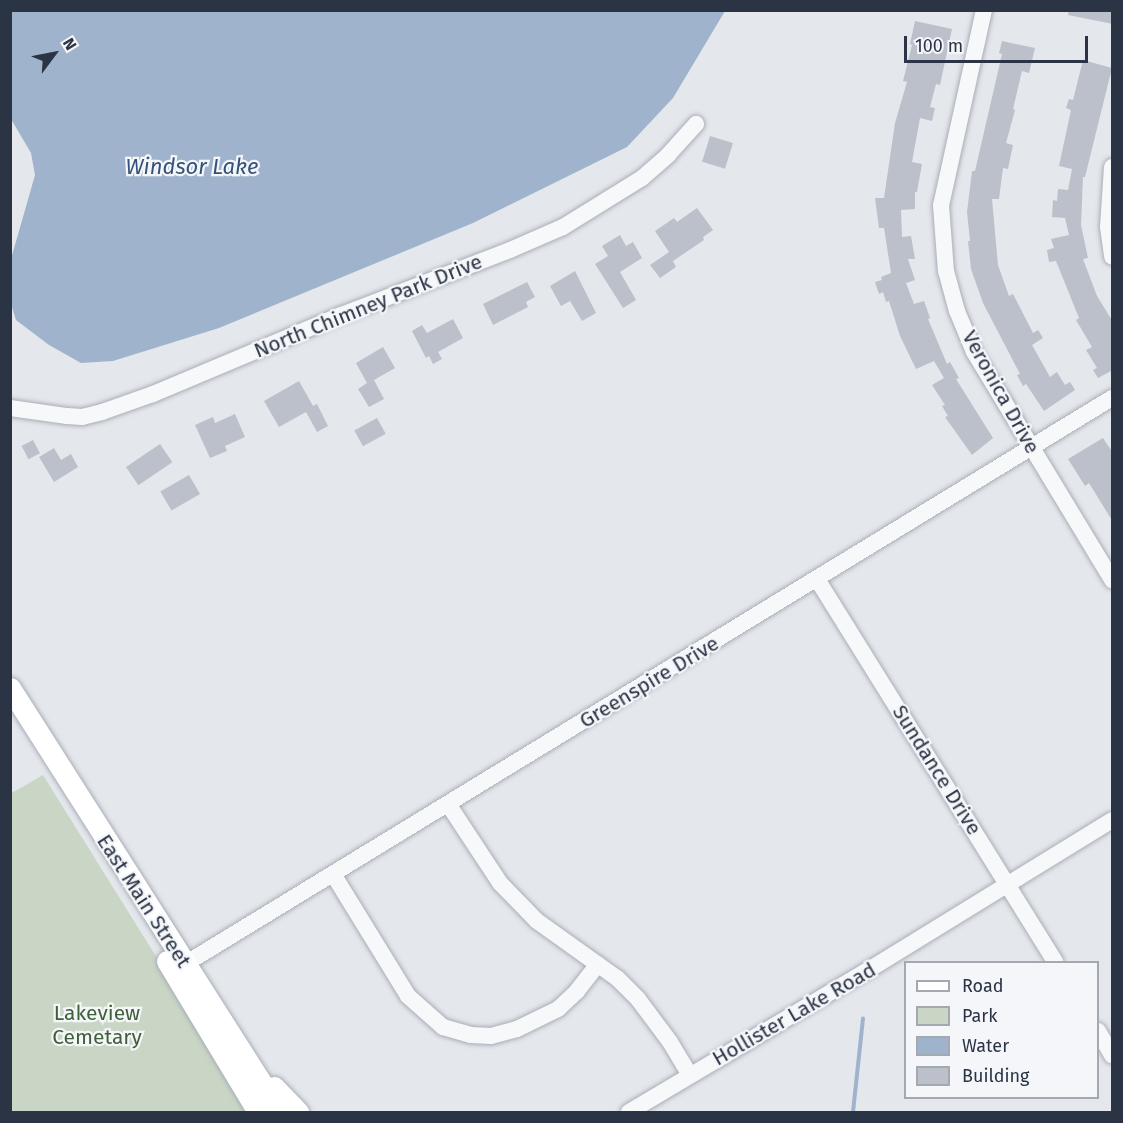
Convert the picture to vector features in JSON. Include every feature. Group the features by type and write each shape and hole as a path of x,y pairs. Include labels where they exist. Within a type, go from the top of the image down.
{"main road":[{"name":"East Main Street","path":"10,688 105,841 280,1113"},
{"path":"105,841 141,919 258,1113"},
{"path":"245,1056 298,1113"}],"street":[{"name":"Veronica Drive","path":"984,10 941,205 946,271 957,311 974,352 1113,580"},
{"name":"North Chimney Park Drive","path":"10,408 82,417 102,412 153,394 328,320 510,250 563,227 642,178 668,155 696,124"},
{"path":"1113,167 1108,227 1113,257"},
{"name":"Greenspire Drive","path":"185,964 1113,398"},
{"name":"Sundance Drive","path":"817,579 1054,961"},
{"path":"448,804 500,883 537,921 617,978 651,1016 690,1075"},
{"name":"Hollister Lake Road","path":"629,1113 1113,820"},
{"path":"333,874 408,996 443,1027 471,1035 491,1036 517,1029 563,1005 598,964"},
{"path":"1099,1033 1113,1055"}],"green space":[{"name":"Lakeview Cemetary","path":"43,775 253,1112 11,1112 10,794"}],"water":[{"name":"Windsor Lake","path":"11,10 725,11 673,98 627,147 473,223 219,328 113,361 81,363 49,345 16,320 11,304 11,259 35,175 31,153 11,119"}],"building":[{"path":"1069,10 1113,10 1113,24 1068,15"},
{"path":"915,21 952,29 940,85 936,84 930,107 935,108 932,121 920,118 912,162 922,164 917,192 915,192 915,209 901,210 902,237 911,236 915,259 908,259 915,280 906,283 914,304 924,301 930,318 928,319 947,364 950,362 959,378 956,379 993,438 972,455 945,417 948,416 942,406 945,405 932,385 944,378 934,361 916,369 900,336 889,301 886,302 883,292 879,294 875,282 891,273 884,228 879,228 875,198 884,198 895,123 907,82 903,81"},
{"path":"1002,41 1035,48 1029,73 1022,71 1013,109 1015,110 1006,143 1013,145 1008,169 1003,168 999,199 992,199 998,265 1009,296 1013,294 1033,333 1038,330 1043,338 1032,345 1050,377 1057,372 1065,385 1070,382 1075,390 1044,411 1026,384 1023,386 1017,375 1020,374 983,303 971,269 967,212 972,171 975,171 1002,54 999,53"},
{"path":"1083,60 1112,68 1085,177 1083,177 1081,225 1088,258 1083,259 1097,296 1113,322 1113,370 1098,378 1093,370 1097,368 1086,350 1092,347 1076,320 1079,318 1056,261 1049,262 1047,250 1054,248 1051,239 1069,235 1065,218 1052,217 1053,200 1057,201 1058,189 1068,190 1072,169 1059,166 1071,110 1066,108 1069,99 1073,100"},
{"path":"710,136 733,143 725,169 702,162"},
{"path":"697,208 713,230 703,237 704,240 673,261 676,267 660,278 650,265 669,252 655,231 674,218 677,222"},
{"path":"620,235 626,246 633,242 642,258 620,272 636,300 623,308 595,264 608,256 602,246"},
{"path":"575,271 596,313 582,321 570,301 561,306 550,286"},
{"path":"527,282 535,297 526,302 528,307 493,325 483,304"},
{"path":"453,319 463,338 438,352 442,359 433,364 429,356 426,358 412,331 422,325 427,333"},
{"path":"383,347 395,368 374,380 384,399 369,407 358,389 367,383 356,363"},
{"path":"299,381 313,406 317,404 328,426 317,432 306,412 279,427 264,401"},
{"path":"235,414 245,437 225,446 227,451 210,458 195,425 213,417 215,423"},
{"path":"377,418 386,434 363,446 354,431"},
{"path":"1103,438 1113,453 1113,522 1089,483 1085,486 1068,459"},
{"path":"33,440 40,453 29,459 22,446"},
{"path":"160,444 172,462 138,485 126,467"},
{"path":"54,448 61,460 71,454 78,467 54,482 39,457"},
{"path":"189,475 200,494 171,511 160,492"}],"waterway":[{"path":"853,1112 863,1019"}]}
